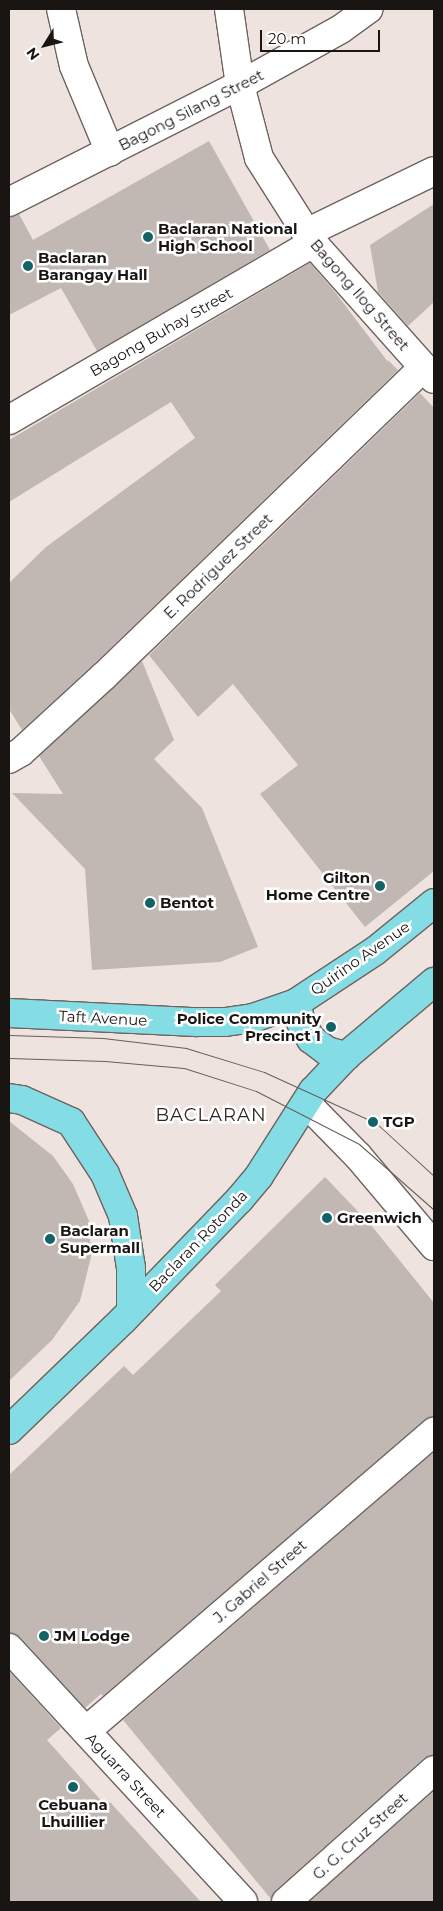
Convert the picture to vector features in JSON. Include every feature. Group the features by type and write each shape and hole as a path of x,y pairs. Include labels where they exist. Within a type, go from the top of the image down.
{"main road":[{"name":"Quirino Avenue","path":"196,1022 225,1022 253,1018 296,1003 375,951 434,903"},
{"path":"310,1098 346,1056 434,982"},
{"path":"296,1003 301,1022 311,1039 327,1051 346,1056"},
{"name":"Taft Avenue","path":"9,1013 196,1022"},
{"name":"Baclaran Rotonda","path":"9,1098 22,1100 71,1122 105,1174 123,1216 131,1268 131,1310"},
{"name":"Baclaran Rotonda","path":"131,1310 239,1200 259,1176 310,1098"},
{"path":"9,1430 131,1310"}],"street":[{"path":"61,9 74,66 110,152"},
{"name":"Bagong Ilog Street","path":"229,9 240,85 259,158 310,238 429,373"},
{"name":"Bagong Silang Street","path":"9,202 240,85 341,29 369,9"},
{"name":"Bagong Buhay Street","path":"9,420 310,238 434,170"},
{"name":"E. Rodriguez Street","path":"9,759 21,752 104,676 429,373"},
{"path":"310,1098 434,1246"},
{"name":"J. Gabriel Street","path":"86,1731 434,1432"},
{"name":"Aguarra Street","path":"9,1648 244,1902"},
{"name":"G. G. Cruz Street","path":"286,1902 434,1770"}],"building":[{"name":"Baclaran National High School","path":"209,141 270,250 97,351 61,288 9,315 9,218 19,214 33,240"},
{"path":"434,204 434,302 408,326 378,292 370,245"},
{"path":"310,263 335,292 388,362 388,360 398,370 93,665 22,730 9,709 9,583 46,547 195,438 171,402 9,502 9,440"},
{"path":"420,393 434,408 434,871 365,927 260,794 298,765 233,684 198,717 149,655"},
{"path":"142,661 174,740 154,759 202,808 258,947 220,962 92,970 85,869 12,793 63,794 39,756"},
{"name":"Baclaran Supermall","path":"9,1121 53,1156 73,1184 89,1221 91,1257 80,1301 52,1340 9,1381"},
{"path":"325,1177 371,1225 434,1303 434,1417 424,1420 103,1696 101,1694 85,1708 20,1637 9,1633 9,1475 124,1366 133,1375 221,1291 215,1285"},
{"path":"434,1452 434,1755 424,1758 276,1890 271,1899 123,1720"},
{"path":"9,1671 61,1728 47,1740 106,1806 110,1802 201,1902 9,1902"},
{"path":"434,1791 434,1902 309,1902"}],"tram line":[{"path":"9,1035 103,1038 186,1048 264,1072 376,1123 434,1176"},
{"path":"9,1058 105,1061 184,1068 256,1091 359,1144 434,1210"}],"place":[{"name":"Baclaran National High School","path":"148,237"},
{"name":"Baclaran Barangay Hall","path":"28,266"},
{"name":"Gilton Home Centre","path":"380,886"},
{"name":"Bentot","path":"150,903"},
{"name":"Police Community Precinct 1","path":"331,1027"},
{"name":"TGP","path":"373,1122"},
{"name":"Greenwich","path":"327,1218"},
{"name":"Baclaran Supermall","path":"50,1239"},
{"name":"JM Lodge","path":"44,1636"},
{"name":"Cebuana Lhuillier","path":"73,1787"}],"district":[{"name":"BACLARAN","path":"211,1115"}]}
